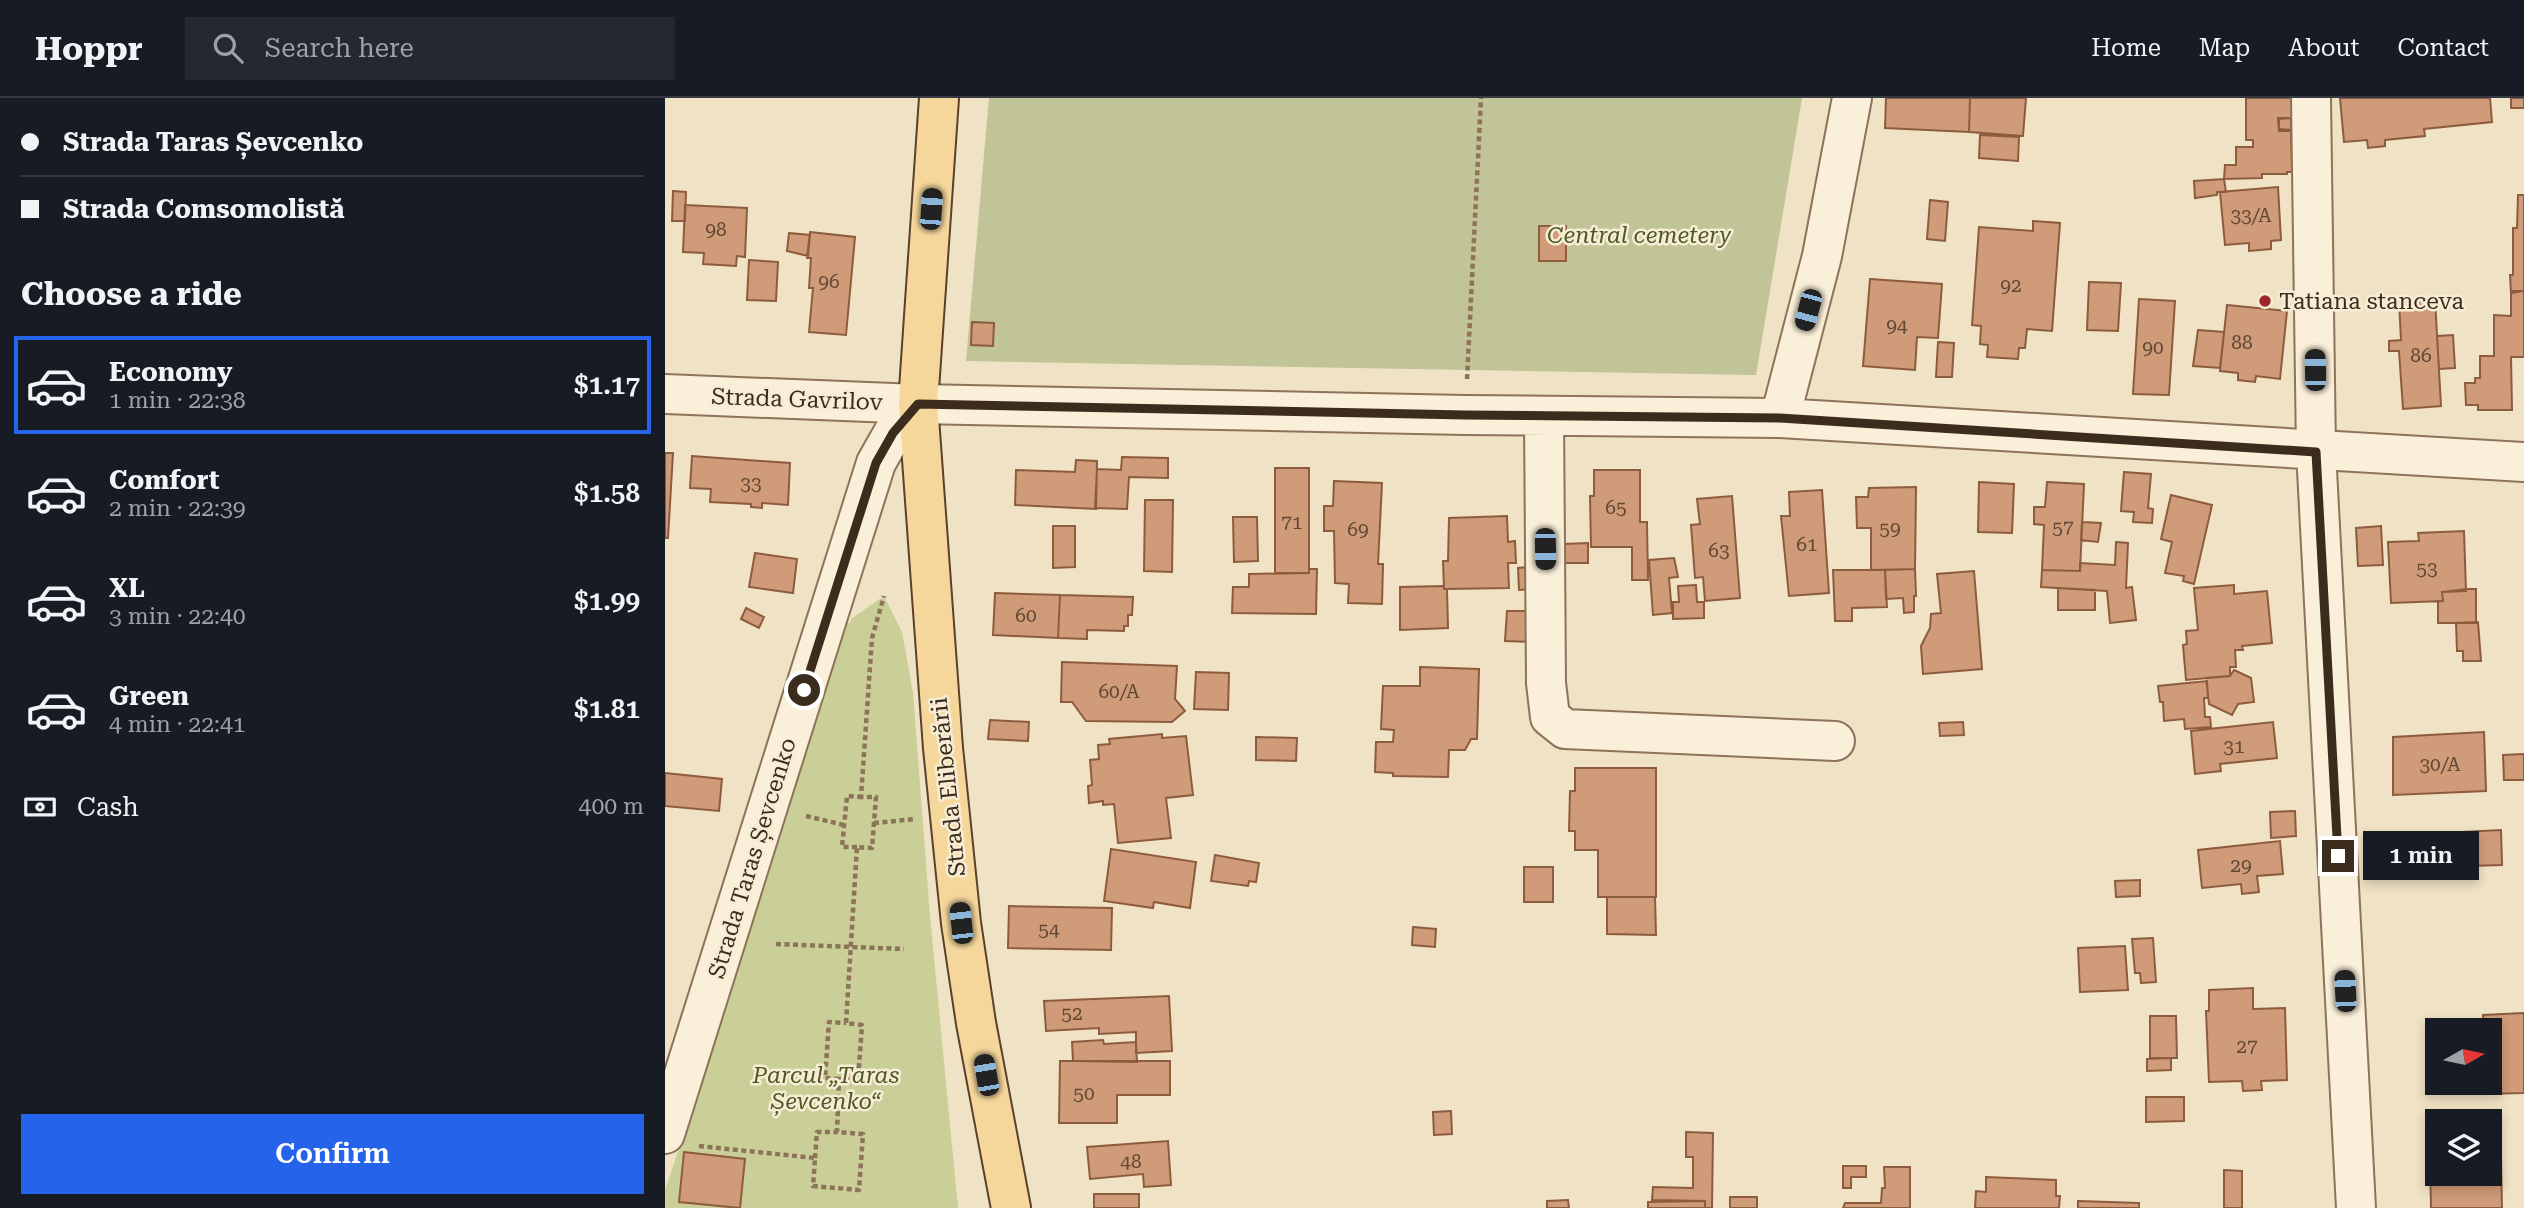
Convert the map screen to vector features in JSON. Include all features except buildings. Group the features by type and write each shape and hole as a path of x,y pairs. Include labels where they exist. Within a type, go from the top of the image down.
{"main road":[{"path":"918,404 939,98"},
{"name":"Strada Eliberării","path":"918,404 942,735 961,923 976,1023 1010,1208"}],"street":[{"path":"1780,418 1822,256 1851,98"},
{"path":"2311,98 2316,452 2356,1208"},
{"name":"Strada Gavrilov","path":"665,394 918,404 1465,415 1780,418 2524,463"},
{"name":"Strada Taras Șevcenko","path":"679,1140 876,463 893,433 918,404"},
{"path":"1544,416 1546,683 1550,717 1565,729 1835,741"}],"path":[{"path":"1465,415 1482,98"},
{"path":"861,797 872,638 884,596"},
{"path":"847,796 861,797 876,797 872,849 842,847 847,796"},
{"path":"806,817 844,825"},
{"path":"874,823 927,818"},
{"path":"846,1023 857,847"},
{"path":"776,944 904,949"},
{"path":"829,1022 846,1023 862,1025 858,1080 825,1078 829,1022"},
{"path":"837,1132 839,1079"},
{"path":"817,1132 837,1132 863,1135 859,1190 813,1186 817,1132"},
{"path":"679,1140 815,1158"}],"green space":[{"name":"Central cemetery","path":"989,98 1802,98 1756,375 966,361"},
{"name":"Parcul „Taras Șevcenko“","path":"884,596 902,632 913,693 930,916 958,1208 665,1208 665,1190 726,1009 846,623 850,623 851,619"}],"place":[{"name":"Tatiana stanceva","path":"2265,301"}],"route":[{"path":"804,690 876,463 893,433 918,404 1465,415 1780,418 2316,452 2338,856"}]}
